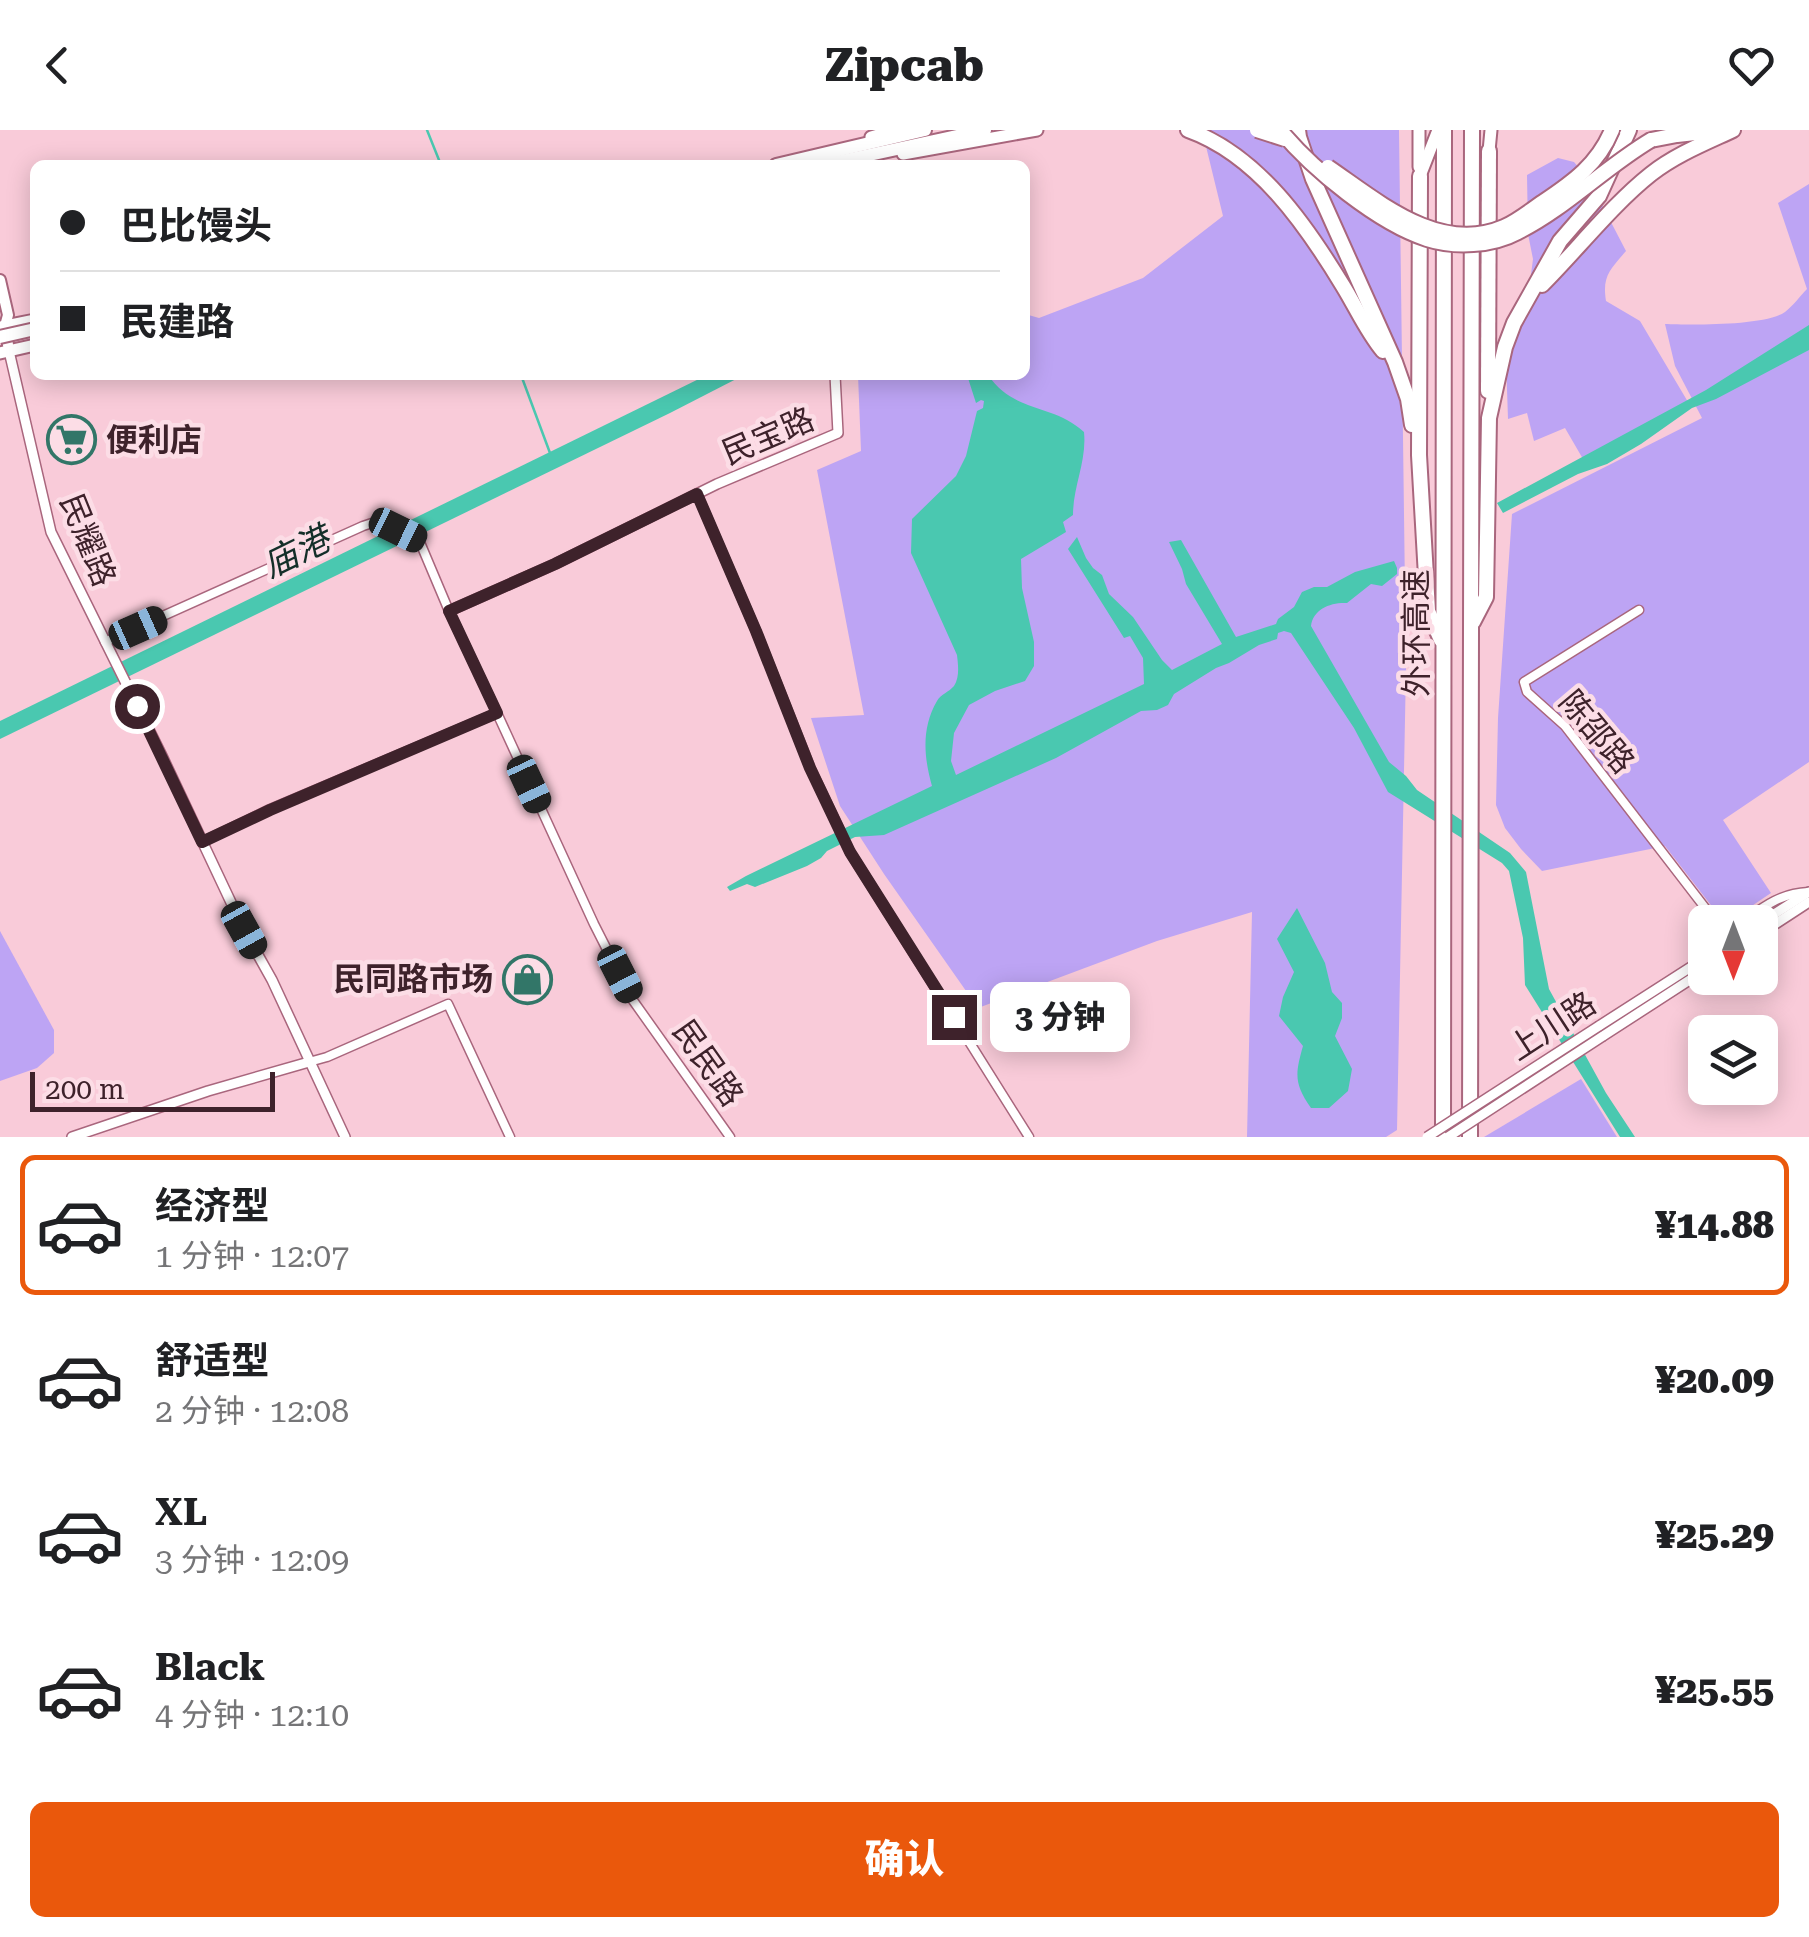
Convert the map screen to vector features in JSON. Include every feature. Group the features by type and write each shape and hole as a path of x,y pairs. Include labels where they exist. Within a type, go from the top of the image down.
{"highway":[{"path":"797,160 925,130"},
{"path":"846,160 985,130"},
{"path":"1188,130 1246,165 1278,196 1311,236 1380,348 1394,362"},
{"path":"1257,130 1294,143 1411,221 1456,234 1488,232 1506,226 1570,184 1594,163 1612,130"},
{"path":"1280,130 1345,192 1410,232 1459,245 1515,234 1651,140 1722,130"},
{"path":"1298,130 1313,179 1408,399 1419,454"},
{"name":"外环高速","path":"1441,130 1445,1137"},
{"name":"外环高速","path":"1470,1137 1473,130"},
{"path":"1471,628 1486,596 1488,434 1491,402 1505,347 1514,323 1560,241 1599,196 1630,130"},
{"path":"1532,296 1652,173 1733,130"},
{"path":"1491,138 1491,402"},
{"path":"1420,176 1419,454 1428,611 1444,646"},
{"path":"1,328 30,329"},
{"path":"3,350 30,343"}],"main road":[{"path":"781,160 896,130"},
{"path":"868,160 1036,130"},
{"path":"1420,176 1441,130"},
{"path":"1473,130 1491,138"},
{"path":"1418,131 1420,176"},
{"name":"民耀路","path":"0,280 8,315 1,328 3,350"},
{"path":"1,328 30,321"}],"street":[{"name":"民耀路","path":"3,350 51,532 346,1137"},
{"name":"民宝路","path":"449,611 697,494 838,433 835,380"},
{"path":"697,494 810,768 850,852 1029,1137"},
{"name":"民民路","path":"106,642 378,521 419,540 632,999 730,1137"},
{"name":"陈邵路","path":"1639,610 1524,682 1527,692 1565,726 1703,905"},
{"path":"202,842 497,713"},
{"path":"1766,905 1798,892 1809,892"},
{"path":"1778,911 1809,892"},
{"path":"1778,922 1809,902"},
{"name":"上川路","path":"1445,1137 1688,970"},
{"name":"上川路","path":"1427,1137 1688,980"},
{"path":"72,1137 328,1056 448,1004 510,1137"}],"shaded area":[{"path":"1202,130 1399,130 1406,668 1397,1130 1386,1137 1247,1137 1252,912 1157,941 978,1008 840,806 811,718 864,715 817,470 861,451 858,380 1030,380 1030,315 1039,318 1143,278 1223,216"},
{"path":"1558,158 1574,162 1589,180 1626,251 1608,274 1606,301 1640,321 1688,402 1583,459 1565,428 1534,441 1527,413 1508,419 1505,329 1525,321 1533,259 1528,234 1527,175"},
{"path":"1809,184 1809,762 1723,820 1771,893 1753,905 1711,905 1665,846 1542,871 1505,828 1496,805 1512,514 1702,418 1675,366 1665,324 1761,320 1791,307 1807,289 1778,203"},
{"path":"1809,325 1809,350 1692,408 1607,464 1578,474 1503,513 1497,503 1706,390"},
{"path":"697,380 734,380 0,739 0,721"},
{"path":"969,380 993,380 1022,403 1072,423 1084,432 1084,443 1073,515 1063,522 1066,532 1021,559 1034,666 1025,681 969,705 954,733 951,761 956,775 1144,684 1143,658 1130,636 1124,638 1068,549 1077,537 1086,558 1102,575 1109,594 1133,617 1172,670 1222,644 1186,584 1169,542 1181,540 1236,637 1276,624 1294,607 1302,592 1327,587 1355,572 1394,561 1397,574 1382,586 1371,584 1347,603 1324,608 1315,615 1311,626 1389,762 1417,790 1510,853 1526,872 1549,989 1635,1137 1620,1137 1525,985 1523,938 1509,871 1388,792 1354,728 1291,633 1284,631 1278,633 1277,639 1259,645 1174,694 1168,705 1141,711 1056,758 884,835 855,837 807,866 755,887 747,884 730,891 727,887 746,876 932,786 926,754 928,722 939,699 956,682 958,662 911,553 912,519 956,476 966,456 977,411 983,408 984,401 976,403"},
{"path":"1297,908 1325,963 1332,992 1342,1003 1342,1018 1335,1036 1352,1069 1348,1091 1329,1108 1311,1108 1305,1100 1298,1079 1303,1046 1279,1016 1294,972 1277,939"},
{"path":"0,931 54,1030 54,1053 37,1068 0,1081"},
{"path":"1581,1079 1617,1137 1484,1137"}],"waterway":[{"path":"427,130 439,160"},
{"path":"523,380 550,453"}],"place":[{"name":"便利店","path":"71,440"},
{"name":"民同路市场","path":"528,979"}],"route":[{"path":"137,706 202,842 497,713 449,611 697,494 810,768 850,852 954,1017"}],"water label":[{"name":"庙港","path":"296,552"}]}
